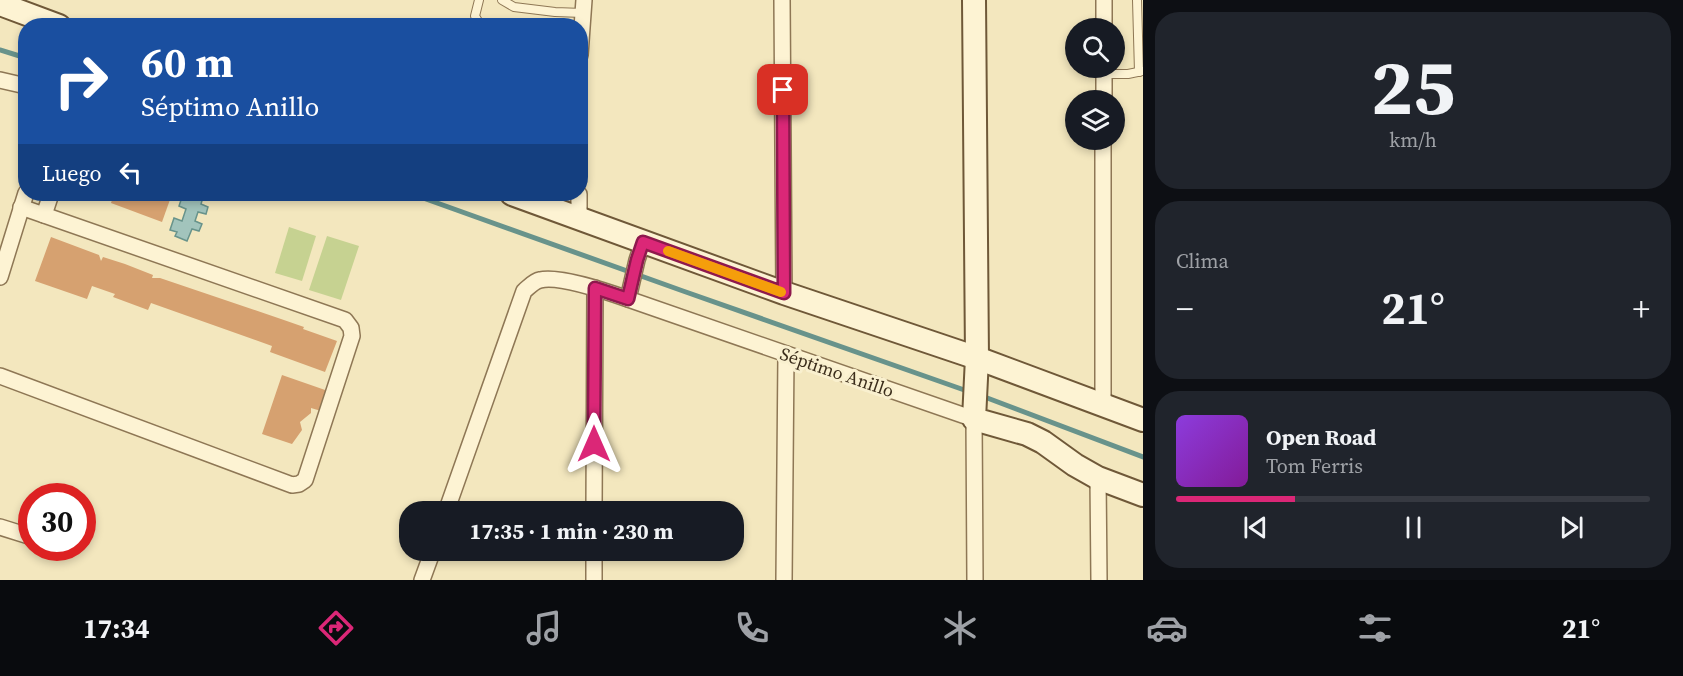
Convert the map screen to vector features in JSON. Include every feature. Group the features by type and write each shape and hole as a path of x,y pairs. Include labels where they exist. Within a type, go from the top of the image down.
{"street":[{"path":"782,0 784,293"},
{"path":"974,0 977,357 975,580"},
{"path":"1104,0 1104,18"},
{"path":"0,4 38,18"},
{"path":"0,80 18,84"},
{"path":"1103,405 1104,150"},
{"path":"0,277 23,201"},
{"path":"0,376 292,484 299,484 305,480 352,336 351,328 345,320 44,215 24,201"},
{"path":"44,215 49,201"},
{"path":"531,201 579,219 640,251 784,293 977,357 1143,420"},
{"path":"579,201 579,219"},
{"path":"628,299 640,251"},
{"name":"Séptimo Anillo","path":"450,501 524,291 537,280 550,279 595,288 786,354 975,399 1075,465 1098,478 1143,495"},
{"path":"594,501 595,288"},
{"path":"784,580 786,354"},
{"path":"1098,478 1100,580"},
{"path":"0,527 18,533"},
{"path":"422,580 429,561"},
{"path":"594,561 594,580"}],"lane":[{"path":"477,18 479,0"},
{"path":"502,0 514,7 555,12 583,6"},
{"path":"1125,74 1141,72 1137,0"}],"green space":[{"path":"289,227 316,236 302,281 275,273"},
{"path":"327,236 359,246 341,300 309,290"}],"water":[{"path":"181,201 202,201 201,204 208,207 206,214 198,212 195,221 202,224 199,231 192,229 187,241 175,236 177,232 170,230 174,218 182,221 186,209 179,206"}],"building":[{"path":"112,201 170,201 162,222 111,203"},
{"path":"51,237 99,255 101,261 103,257 125,264 153,275 152,278 160,278 281,319 337,341 325,372 270,352 272,346 151,303 148,310 113,297 115,294 92,286 87,299 35,281"},
{"path":"282,375 328,391 321,411 311,408 311,413 300,422 302,430 292,444 262,434"}],"waterway":[{"path":"0,50 18,56"},
{"path":"432,201 970,392"},
{"path":"982,396 1143,457"}],"slow traffic":[{"path":"668,251 781,292"}],"route":[{"path":"594,444 595,288 628,299 643,242 784,293 783,90"}]}
